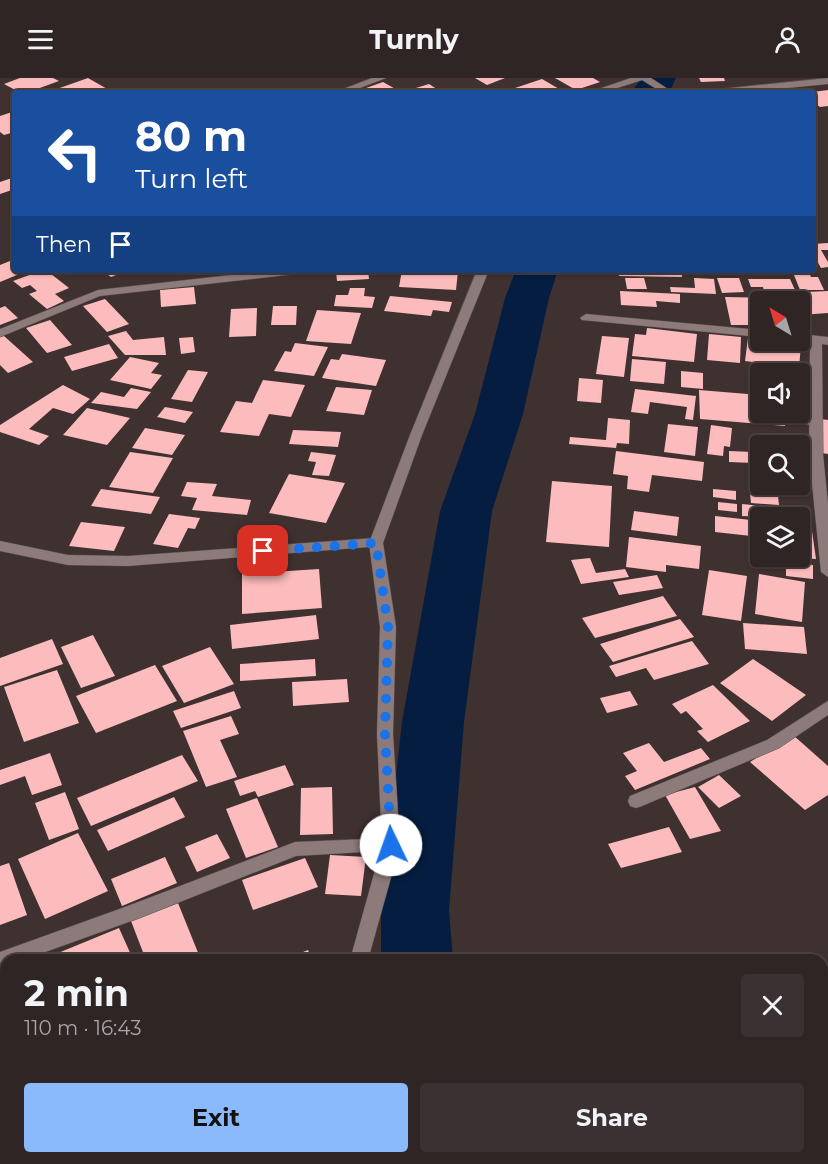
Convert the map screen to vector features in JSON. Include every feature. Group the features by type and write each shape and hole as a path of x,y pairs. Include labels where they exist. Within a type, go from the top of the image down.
{"street":[{"path":"347,90 381,78"},
{"path":"602,90 640,78"},
{"path":"645,78 664,90"},
{"path":"740,90 828,81"},
{"path":"0,333 98,293 278,273"},
{"path":"361,954 391,845 385,734 388,627 376,543 420,424 482,273"},
{"path":"586,318 750,333"},
{"path":"822,341 816,454 828,572"},
{"path":"0,546 68,560 128,561 376,543"},
{"path":"636,801 773,744 828,707"},
{"path":"17,954 131,913 295,849 391,845"}],"building":[{"path":"20,78 53,78 59,81 34,90 15,90 4,84"},
{"path":"88,78 109,90 54,90"},
{"path":"475,78 505,78 487,85"},
{"path":"555,78 593,78 600,82 576,90"},
{"path":"699,78 724,78 725,81 701,82"},
{"path":"542,79 561,90 519,90 515,88"},
{"path":"383,82 397,90 360,90"},
{"path":"429,84 438,90 409,90"},
{"path":"828,90 828,106 820,107 816,104 816,92"},
{"path":"12,112 12,133 4,135 0,132 0,116"},
{"path":"12,178 12,190 0,194 0,182"},
{"path":"828,243 828,250 821,250 828,262 828,267 821,268 816,259 816,244"},
{"path":"12,260 12,273 22,273 0,282 0,265"},
{"path":"35,273 50,273 69,288 55,294 64,301 47,309 29,294 37,291 30,285 22,288 13,281"},
{"path":"106,273 121,273 111,277"},
{"path":"336,273 368,273 369,279 337,281"},
{"path":"401,273 458,273 456,290 399,287"},
{"path":"618,273 681,273 682,277 619,276"},
{"path":"793,273 809,273 811,277 818,277 824,290 800,290"},
{"path":"625,278 644,278 647,289 627,289"},
{"path":"694,278 714,279 716,294 671,292 670,287 695,288"},
{"path":"717,278 739,278 744,292 722,293"},
{"path":"748,279 790,279 795,290 764,291 763,287 751,287"},
{"path":"194,287 196,304 161,307 160,290"},
{"path":"350,288 365,288 364,296 375,297 372,308 334,306 336,295 348,295"},
{"path":"620,291 680,294 680,303 656,301 657,307 621,305"},
{"path":"828,291 828,313 810,314 810,292"},
{"path":"390,296 452,302 449,312 433,310 431,316 384,311"},
{"path":"725,297 750,298 750,325 731,325"},
{"path":"105,299 129,324 107,332 83,306"},
{"path":"5,306 18,318 0,325 0,308"},
{"path":"273,306 297,306 296,325 271,325"},
{"path":"257,308 256,336 229,337 231,309"},
{"path":"317,310 361,313 351,344 306,341"},
{"path":"50,320 72,345 47,353 26,328"},
{"path":"647,328 697,334 694,362 632,356 635,334 646,335"},
{"path":"126,331 133,340 164,337 166,355 125,355 108,336"},
{"path":"709,334 741,337 740,363 707,360"},
{"path":"4,336 33,362 8,373 0,365 0,337"},
{"path":"602,336 629,338 624,377 596,374"},
{"path":"193,337 195,352 181,354 179,338"},
{"path":"748,338 750,338 750,351 800,351 799,363 745,361"},
{"path":"295,343 328,347 314,376 274,371 285,351 291,352"},
{"path":"109,344 118,358 72,371 64,357"},
{"path":"342,354 386,360 376,386 322,378 331,359 339,360"},
{"path":"130,357 159,363 151,373 162,375 151,389 110,380"},
{"path":"632,359 666,362 664,384 630,381"},
{"path":"188,370 208,372 192,402 171,399"},
{"path":"681,371 703,373 703,389 681,387"},
{"path":"579,378 603,380 601,403 577,401"},
{"path":"263,380 305,385 291,417 269,414 259,436 220,432 236,401 252,403"},
{"path":"63,385 90,399 73,414 53,408 29,429 49,436 39,445 0,432 0,425"},
{"path":"336,387 372,390 364,415 326,411"},
{"path":"131,388 151,392 137,409 91,403 101,392 124,397"},
{"path":"635,389 696,396 693,420 685,419 687,407 650,402 648,414 631,412"},
{"path":"699,390 750,394 750,423 785,423 785,426 700,419"},
{"path":"165,407 193,412 185,423 157,417"},
{"path":"87,408 130,418 107,445 63,435"},
{"path":"810,413 813,413 814,425 795,423 810,423"},
{"path":"608,418 630,420 629,444 617,443 616,448 569,444 570,437 606,440"},
{"path":"820,419 828,420 828,454 821,453"},
{"path":"668,424 698,427 695,456 664,452"},
{"path":"711,425 732,428 730,447 724,446 723,456 707,454"},
{"path":"145,428 185,435 172,455 132,448"},
{"path":"293,430 341,432 338,447 289,444"},
{"path":"616,451 704,462 702,481 652,475 649,492 627,489 628,476 613,474"},
{"path":"729,451 750,452 750,463 729,462"},
{"path":"130,452 173,458 153,493 109,487"},
{"path":"311,452 336,455 329,476 312,475 316,462 308,461"},
{"path":"289,474 345,483 326,523 269,513"},
{"path":"552,481 612,486 609,547 546,542"},
{"path":"187,482 217,484 212,496 251,500 247,515 192,510 197,498 181,496"},
{"path":"101,489 160,497 151,514 91,506"},
{"path":"713,489 736,491 736,500 713,497"},
{"path":"750,495 769,495 778,496 779,505 751,503"},
{"path":"718,502 737,504 737,512 718,510"},
{"path":"742,504 771,507 750,507 750,516 742,516"},
{"path":"634,511 679,517 677,536 631,530"},
{"path":"169,514 200,518 195,529 188,528 178,548 153,544"},
{"path":"715,516 750,520 750,536 715,532"},
{"path":"81,522 125,527 114,551 69,546"},
{"path":"810,531 812,531 816,559 810,559"},
{"path":"629,537 701,546 699,569 666,565 666,572 626,567"},
{"path":"590,558 596,573 625,569 629,577 581,584 571,560"},
{"path":"813,565 813,579 786,576 786,567"},
{"path":"319,569 322,608 242,614 242,574"},
{"path":"709,570 747,576 741,621 702,615"},
{"path":"759,574 805,582 802,622 755,614"},
{"path":"657,575 663,588 619,595 613,582"},
{"path":"663,596 677,616 595,638 582,618"},
{"path":"316,615 319,639 232,649 230,625"},
{"path":"680,619 694,637 613,662 600,644"},
{"path":"743,623 804,627 807,654 745,649"},
{"path":"93,635 115,676 81,688 61,647"},
{"path":"52,639 63,664 0,686 0,658"},
{"path":"692,641 709,664 654,680 646,668 616,677 609,666"},
{"path":"210,647 234,684 184,703 162,666"},
{"path":"315,659 316,676 240,681 240,664"},
{"path":"753,659 806,695 772,721 720,683"},
{"path":"155,665 177,701 96,733 76,696"},
{"path":"57,670 79,723 24,742 4,687"},
{"path":"347,679 349,702 293,706 292,682"},
{"path":"713,685 750,721 708,742 697,731 703,729 686,711 681,714 672,704"},
{"path":"234,691 241,708 181,728 173,711"},
{"path":"630,691 638,705 607,713 600,698"},
{"path":"231,716 239,734 220,740 237,777 206,787 183,731"},
{"path":"793,735 828,766 828,795 805,810 750,762"},
{"path":"649,743 664,762 701,748 710,759 635,790 625,776 637,771 623,753"},
{"path":"50,753 62,785 32,795 25,776 0,785 0,770"},
{"path":"182,755 198,781 91,826 77,798"},
{"path":"285,765 294,785 258,797 255,791 240,796 234,781"},
{"path":"719,775 741,796 719,808 698,787"},
{"path":"332,787 333,834 300,835 301,788"},
{"path":"695,787 721,831 690,839 665,795"},
{"path":"65,792 79,829 49,840 35,803"},
{"path":"174,797 185,817 108,851 97,830"},
{"path":"257,798 278,847 246,858 226,809"},
{"path":"669,827 682,852 621,868 608,844"},
{"path":"78,833 108,891 45,919 18,859"},
{"path":"217,834 230,858 197,872 185,847"},
{"path":"330,855 366,857 361,896 325,894"},
{"path":"165,857 177,883 122,906 111,879"},
{"path":"305,858 318,887 253,910 242,880"},
{"path":"9,863 27,915 0,925 0,866"},
{"path":"178,903 199,954 144,954 131,921"},
{"path":"119,928 131,954 56,954"},
{"path":"308,950 310,954 298,954"}],"waterway":[{"path":"652,90 656,87 659,78"},
{"path":"417,954 415,910 433,722 466,511 499,414 527,298 536,273"}],"route":[{"path":"263,551 376,543 388,627 385,734 391,845"}]}
